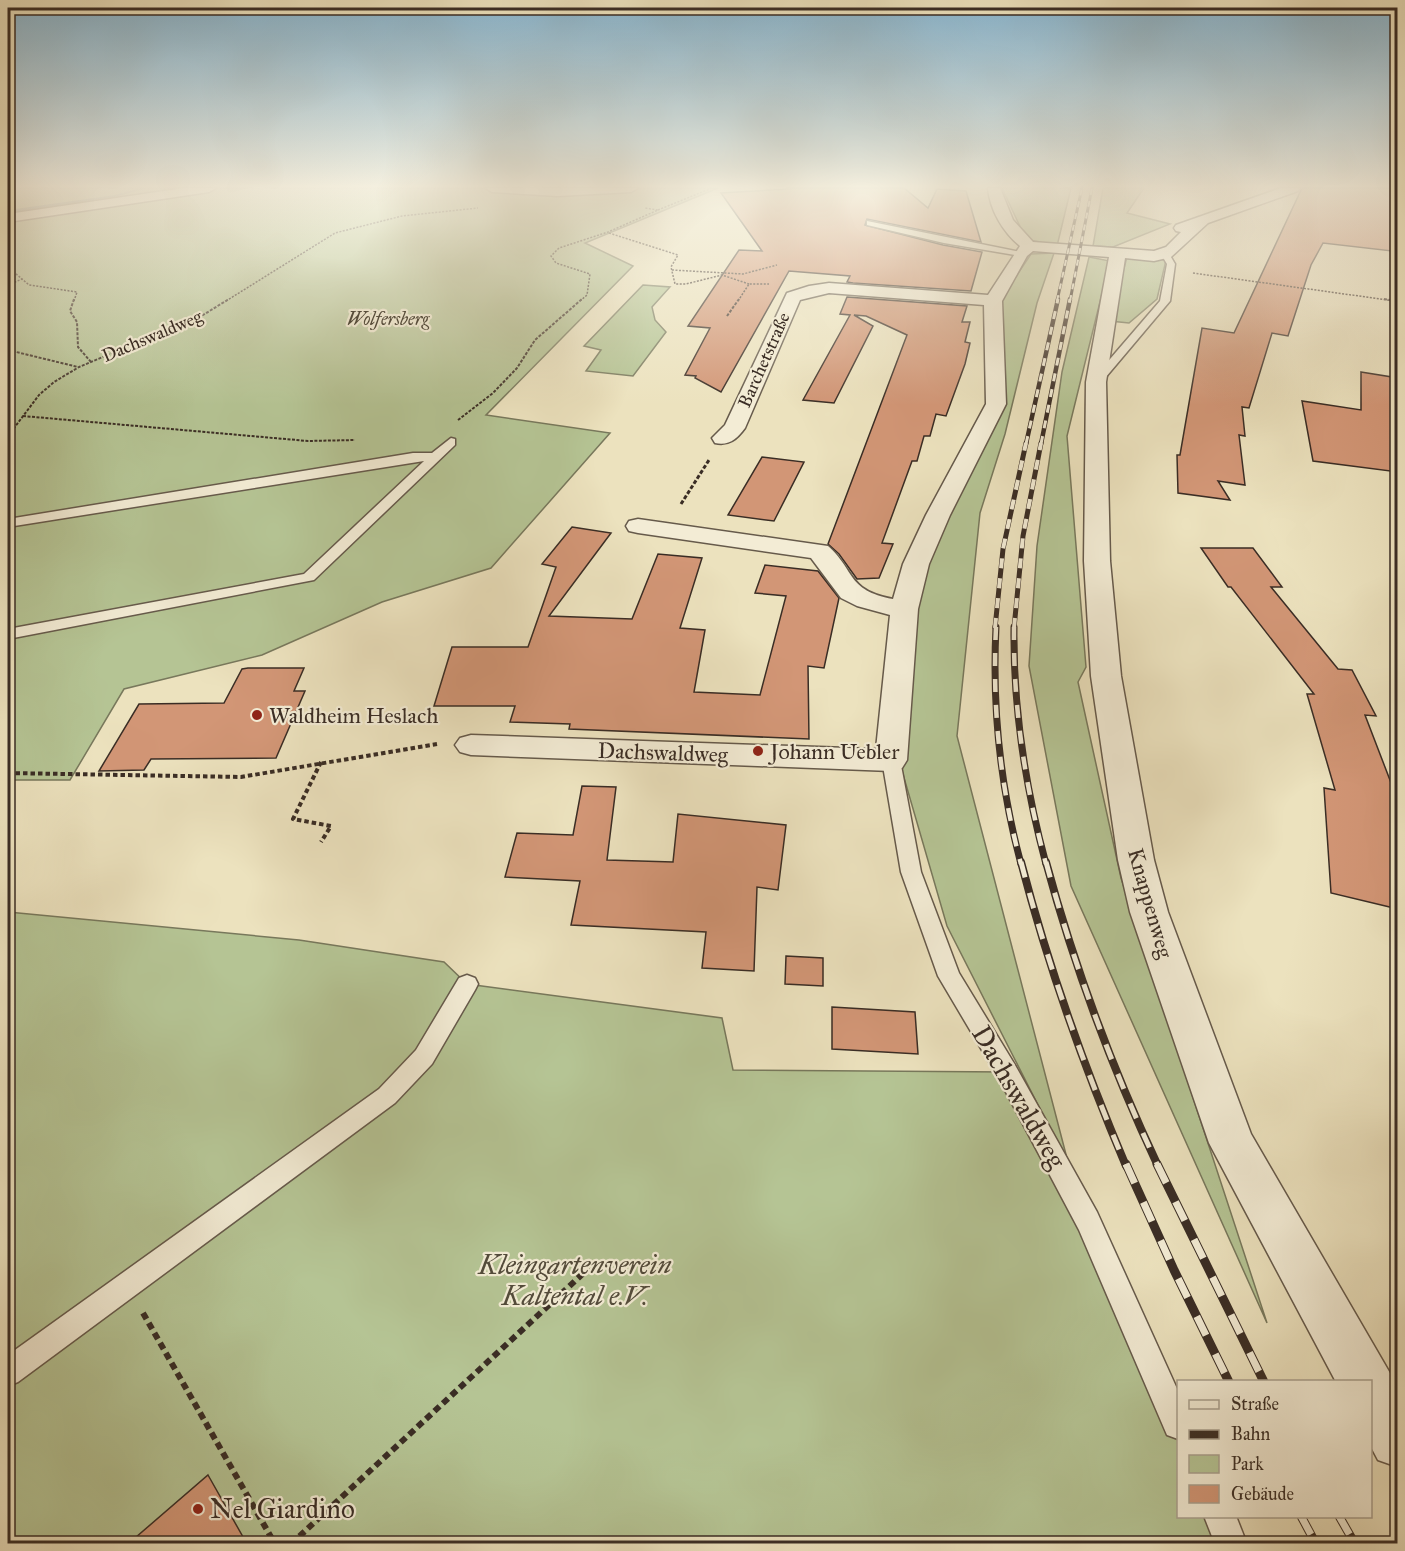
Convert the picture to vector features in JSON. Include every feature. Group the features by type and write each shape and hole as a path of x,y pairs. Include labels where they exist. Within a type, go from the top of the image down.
{"street":[{"path":"993,301 1018,260"},
{"name":"Knappenweg","path":"1117,260 1096,382 1097,561 1106,676 1136,860 1149,912 1232,1143 1364,1380"},
{"name":"Barchetstraße","path":"723,438 734,428 793,297 809,291 829,288 993,301"},
{"name":"Dachswaldweg","path":"471,745 891,760 904,609 920,555 938,515 996,404 993,301"},
{"path":"638,526 819,551 831,561 836,576 848,592 867,602 904,609"},
{"path":"1372,1394 1398,1440"}],"lane":[{"path":"1096,382 1165,301 1171,270 1169,260"},
{"path":"8,634 309,577 451,442"},
{"path":"8,523 413,457 435,457"},
{"name":"Dachswaldweg","path":"891,760 911,872 949,976 1007,1072 1088,1221 1177,1420"},
{"path":"8,1372 387,1096 424,1057 467,984"},
{"path":"1221,1518 1232,1544"}],"path":[{"name":"Dachswaldweg","path":"8,436 39,395 54,381 90,362 203,315 291,260"},
{"path":"457,421 493,393 517,368 535,340 587,295 590,274 554,260"},
{"path":"675,260 671,267 674,281 678,285 724,274 749,284 770,284"},
{"path":"672,270 724,274 747,273 777,265"},
{"path":"8,267 29,285 77,292 70,311 77,322 78,346 90,362"},
{"path":"1171,270 1398,301"},
{"path":"8,285 22,279"},
{"path":"727,316 749,284"},
{"path":"8,350 79,367"},
{"path":"23,416 308,441 365,440"},
{"path":"683,501 723,438"},
{"path":"8,773 241,777 428,744 471,745"},
{"path":"321,762 293,819 332,826 321,842"},
{"path":"291,1544 589,1268"},
{"path":"127,1284 276,1544"}],"green space":[{"name":"Wolfersberg","path":"8,260 621,260 633,266 486,415 610,433 491,568 382,602 262,655 124,689 70,780 8,780"},
{"path":"1027,260 1051,260 1037,303 1005,434 980,513 957,736 1069,1166 947,926 898,757 919,577 997,404 999,302"},
{"path":"1088,260 1110,261 1067,436 1086,667 1078,682 1121,878 1267,1323 1071,886 1029,666 1037,546 1062,372"},
{"path":"1126,260 1166,260 1157,299 1129,323 1110,321"},
{"path":"643,285 670,287 652,307 655,320 666,332 633,376 586,371 601,350 584,346"},
{"name":"Kleingartenverein Kaltental e.V.","path":"8,912 299,940 444,962 467,984 722,1018 733,1070 1007,1072 1088,1221 1177,1436 1177,1518 1211,1518 1222,1543 8,1543"}],"building":[{"path":"732,260 980,260 971,291 853,283 847,282 850,276 789,271 721,392 695,378 696,376 685,375 710,328 688,326"},
{"path":"1268,260 1314,260 1288,336 1272,333 1249,408 1242,407 1245,436 1239,435 1245,485 1218,481 1230,500 1178,493 1177,455 1180,455 1202,328 1234,333"},
{"path":"847,297 967,306 962,322 970,322 965,342 970,343 965,364 946,416 936,414 930,436 924,436 917,461 912,461 882,543 893,544 879,578 857,579 839,554 828,544 907,335 866,316 854,315 873,326 834,403 803,400 850,315 840,314"},
{"path":"1361,372 1398,378 1398,472 1313,461 1302,401 1361,410"},
{"path":"762,457 804,462 774,521 728,515"},
{"path":"572,527 611,533 549,616 632,619 658,554 702,558 680,628 705,630 694,692 760,695 786,596 755,593 765,565 818,571 839,598 824,668 808,666 809,739 569,729 570,724 510,722 515,706 434,706 452,647 528,647 556,567 542,564"},
{"path":"1201,548 1253,548 1282,587 1271,587 1338,669 1352,670 1376,716 1365,715 1398,801 1398,909 1331,893 1324,788 1335,790 1307,694 1314,694 1231,587 1228,587"},
{"path":"304,668 294,691 305,691 276,758 151,759 144,770 99,771 139,704 224,703 242,669"},
{"path":"582,786 616,787 607,860 673,862 678,814 786,825 778,890 757,887 754,971 702,968 706,932 571,925 580,881 505,877 517,833 573,835"},
{"path":"786,956 823,958 823,986 785,984"},
{"path":"832,1007 915,1012 918,1054 832,1049"},
{"name":"Nel Giardino","path":"208,1475 247,1544 128,1544"}],"railway":[{"path":"1057,301 1066,260"},
{"path":"1070,301 1078,260"},
{"path":"1026,444 1058,299"},
{"path":"1041,444 1070,299"},
{"path":"995,628 1003,549 1026,443"},
{"path":"1014,628 1023,536 1041,443"},
{"path":"996,627 995,687 999,747 1008,805 1021,864"},
{"path":"1014,628 1018,717 1026,776 1046,864"},
{"path":"1021,862 1068,1016 1126,1166"},
{"path":"1046,862 1095,1016 1158,1166"},
{"path":"1126,1164 1174,1270 1228,1380"},
{"path":"1157,1164 1263,1380"},
{"path":"1302,1518 1316,1544"},
{"path":"1340,1518 1355,1544"}],"place":[{"name":"Waldheim Heslach","path":"257,715"},
{"name":"Johann Uebler","path":"758,751"},
{"name":"Nel Giardino","path":"198,1509"}]}
